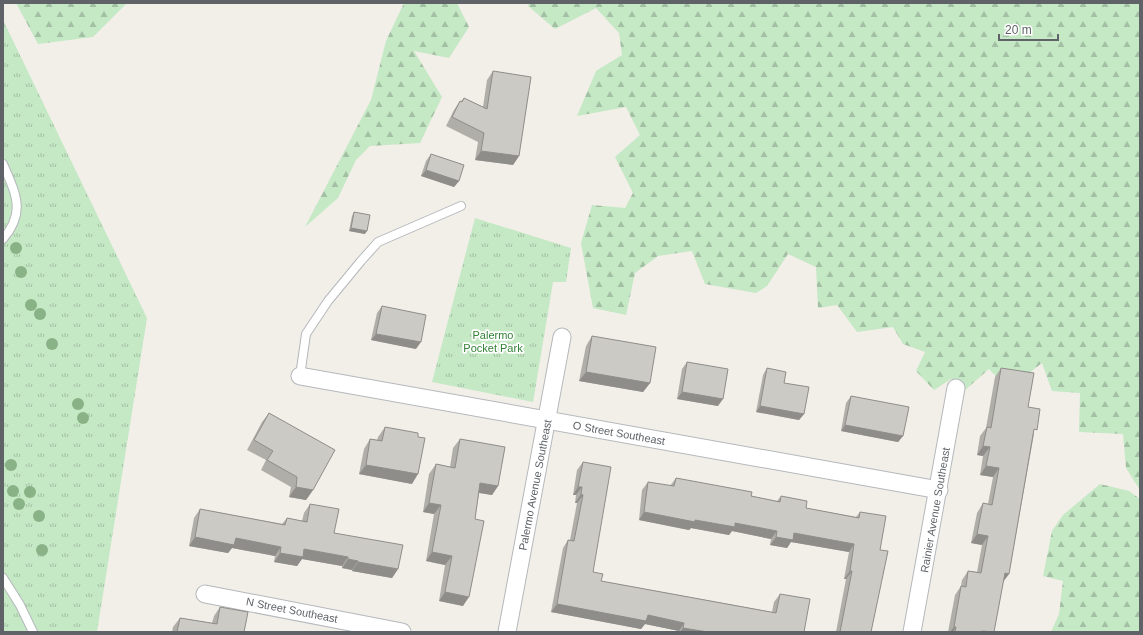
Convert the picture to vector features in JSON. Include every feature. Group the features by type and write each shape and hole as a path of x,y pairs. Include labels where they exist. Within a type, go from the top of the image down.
{"street":[{"name":"Palermo Avenue Southeast","path":"507,632 562,337"},
{"name":"O Street Southeast","path":"300,376 939,490"},
{"name":"Rainier Avenue Southeast","path":"912,632 939,490 956,388"},
{"name":"N Street Southeast","path":"205,594 402,632"}],"lane":[{"path":"3,164 14,190 17,212 14,224 3,239"},
{"path":"300,376 306,334 328,301 361,260 378,242 462,206"},
{"path":"3,578 20,606 33,632"}],"green space":[{"path":"16,3 127,3 93,37 38,44"},
{"path":"404,3 457,3 469,27 449,58 414,51 442,97 420,143 370,146 356,160 338,198 305,227 371,100 386,41"},
{"path":"529,3 1140,3 1140,490 1126,468 1123,434 1079,432 1080,393 1052,391 1042,363 1008,389 989,369 964,391 951,379 934,390 916,371 925,352 903,344 893,327 857,332 837,305 818,308 816,267 788,254 767,286 756,293 705,284 692,251 658,256 635,273 626,315 593,308 581,243 592,205 625,208 633,193 615,157 640,135 626,107 577,116 596,71 622,55 619,33 596,8 555,29 528,6"},
{"path":"3,20 147,318 97,632 3,632"},
{"name":"Palermo Pocket Park","path":"475,218 571,248 566,282 553,282 533,402 432,382"},
{"path":"1100,484 1129,491 1140,499 1140,632 1051,632 1059,614 1063,581 1043,576 1052,531 1063,515"}],"building":[{"path":"493,71 531,77 519,156 481,151 484,133 452,117 460,101 462,102 464,98 487,109"},
{"path":"431,154 464,165 459,181 426,170"},
{"path":"354,212 370,215 367,231 351,228"},
{"path":"382,306 426,315 421,342 376,334"},
{"path":"592,336 656,347 650,383 586,372"},
{"path":"687,362 728,369 723,399 682,392"},
{"path":"767,368 786,372 784,383 809,387 804,414 760,406"},
{"path":"1001,368 1034,373 1028,407 1040,409 1037,430 1034,429 1009,574 1005,573 994,632 955,632 956,627 954,627 961,586 966,587 968,571 981,573 988,536 977,534 983,503 992,505 999,468 986,466 990,447 983,446 987,427 991,428"},
{"path":"851,396 909,407 903,436 845,425"},
{"path":"269,413 335,450 313,490 296,487 297,477 267,460 273,451 254,440"},
{"path":"385,427 418,433 418,437 425,438 418,474 366,465 370,439 382,441"},
{"path":"460,439 505,447 498,486 480,483 475,519 484,521 469,597 445,592 452,556 432,552 441,505 429,503 436,464 455,468"},
{"path":"583,462 611,467 593,572 603,574 601,581 776,613 780,594 810,599 804,632 708,632 683,628 684,623 648,615 646,621 557,604 568,540 574,541 583,495 581,494 582,487 578,487"},
{"path":"676,478 752,492 751,496 780,502 781,496 807,501 806,508 859,518 860,512 886,516 880,550 888,551 871,632 840,632 852,571 850,571 854,544 794,533 793,540 776,537 777,531 735,523 735,527 695,520 695,522 644,512 648,482 674,486"},
{"path":"310,504 339,509 334,533 403,545 398,569 358,562 348,559 348,557 304,549 303,557 280,553 281,547 236,538 234,545 195,537 200,509 285,525 287,518 307,522"},
{"path":"220,607 248,612 244,632 177,632 180,618 217,624"}]}
